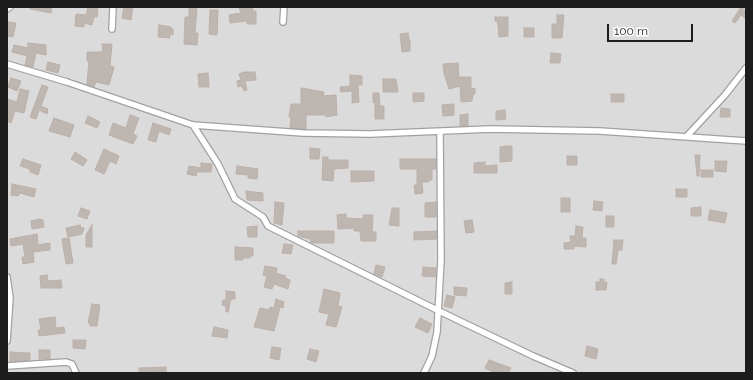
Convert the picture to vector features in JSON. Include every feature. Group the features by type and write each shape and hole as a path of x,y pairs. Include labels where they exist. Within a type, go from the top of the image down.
{"street":[{"path":"112,7 112,29"},
{"path":"283,22 284,7"},
{"path":"7,64 67,82 193,125 303,133 370,134 490,130 600,131 746,141"},
{"path":"687,136 725,95 746,68"},
{"path":"193,125 218,164 235,199 263,217 268,226 438,311 533,356 573,373"},
{"path":"424,373 432,356 436,338 438,311 441,260 440,132"},
{"path":"7,277 10,298 7,340"},
{"path":"7,366 66,362 72,364 76,373"}],"shaded area":[{"path":"7,7 746,7 746,373 7,373"}],"building":[{"path":"30,7 52,7 51,13 30,9"},
{"path":"88,7 98,9 97,17 94,17 92,25 84,23 84,27 75,26 76,14 86,15"},
{"path":"124,7 133,7 131,20 122,18"},
{"path":"189,7 197,7 195,33 198,33 197,45 184,44 185,17 189,17"},
{"path":"239,7 252,7 253,11 256,11 256,24 247,24 247,21 230,23 229,15 241,13"},
{"path":"741,7 746,11 746,19 741,15 735,23 732,21"},
{"path":"210,10 218,10 217,35 209,34"},
{"path":"557,15 564,15 562,38 552,38 552,24 557,24"},
{"path":"495,17 508,17 508,36 499,37 498,24 497,21 495,21"},
{"path":"8,22 16,23 13,37 7,36"},
{"path":"159,25 171,27 171,29 173,29 173,35 170,34 170,38 158,37"},
{"path":"524,28 534,28 534,37 524,37"},
{"path":"408,33 410,40 410,51 402,52 400,34"},
{"path":"28,43 46,45 46,55 36,53 33,67 25,65 27,56 12,52 14,45 28,48"},
{"path":"102,44 112,44 110,66 114,67 109,85 96,82 94,87 87,84 89,61 87,61 87,52 103,52"},
{"path":"551,53 561,54 560,63 550,63"},
{"path":"48,62 60,65 58,73 46,70"},
{"path":"458,63 459,77 471,77 471,89 475,88 475,94 473,94 472,101 461,102 460,86 449,89 443,64"},
{"path":"244,72 255,72 256,80 245,81 247,90 244,91 242,86 238,87 237,81 241,80 239,74"},
{"path":"208,73 209,87 199,87 198,74"},
{"path":"350,75 362,76 362,85 358,85 359,102 352,103 352,91 341,92 340,87 350,86"},
{"path":"11,78 21,81 17,91 8,87"},
{"path":"383,79 396,79 398,92 383,92"},
{"path":"42,85 48,87 41,106 48,109 47,114 39,110 36,119 30,117"},
{"path":"301,88 324,92 323,96 336,95 337,115 326,117 326,115 306,115 306,129 290,128 291,117 289,117 291,104 301,104"},
{"path":"20,89 29,91 24,113 15,111 11,123 7,121 7,99 17,102"},
{"path":"373,93 379,93 380,106 384,106 384,119 375,119 375,102 373,103"},
{"path":"413,93 424,93 424,101 413,102"},
{"path":"611,94 624,94 624,102 611,102"},
{"path":"454,104 454,115 443,116 442,105"},
{"path":"721,108 730,109 730,117 720,117"},
{"path":"505,110 506,119 496,120 496,111"},
{"path":"468,114 468,126 460,126 460,115"},
{"path":"130,115 139,118 133,134 137,136 133,144 109,135 113,123 126,128"},
{"path":"88,116 100,122 97,128 85,123"},
{"path":"54,118 74,125 70,137 49,131"},
{"path":"153,123 171,129 169,135 159,131 156,142 148,140"},
{"path":"512,146 512,161 500,162 500,147"},
{"path":"310,148 320,149 319,159 310,159"},
{"path":"104,149 119,156 116,164 110,161 104,174 95,170"},
{"path":"75,152 87,160 83,166 71,159"},
{"path":"695,155 700,155 699,176 697,176"},
{"path":"567,156 577,156 577,165 567,165"},
{"path":"323,157 328,157 328,160 348,160 348,168 334,169 333,181 322,180"},
{"path":"23,159 41,165 38,175 30,172 30,169 20,166"},
{"path":"400,159 436,159 436,169 432,169 432,180 429,180 429,182 422,182 423,193 415,194 414,185 417,185 417,169 400,169"},
{"path":"715,161 727,161 726,172 715,171"},
{"path":"485,162 485,166 497,165 497,173 474,173 474,163"},
{"path":"201,163 212,164 211,172 197,172 196,176 187,174 189,166 201,168"},
{"path":"237,166 258,169 257,179 248,178 248,175 236,174"},
{"path":"701,170 713,170 713,177 701,177"},
{"path":"351,171 374,171 374,181 351,182"},
{"path":"12,184 36,189 34,197 20,193 18,196 11,195"},
{"path":"676,189 687,189 687,197 676,197"},
{"path":"246,191 263,193 263,201 247,200"},
{"path":"561,198 570,198 570,212 561,212"},
{"path":"594,201 603,202 602,211 593,210"},
{"path":"275,202 284,203 282,225 274,223"},
{"path":"436,202 436,217 425,217 425,203"},
{"path":"701,207 701,216 691,216 691,208"},
{"path":"81,208 90,211 87,219 78,216"},
{"path":"392,208 399,208 399,226 389,225"},
{"path":"710,210 727,213 725,223 708,220"},
{"path":"346,214 346,218 363,219 363,215 373,215 372,232 376,232 376,241 361,241 360,231 354,231 354,228 338,229 337,215"},
{"path":"606,216 614,216 614,227 606,227"},
{"path":"40,219 43,220 44,227 32,229 31,221"},
{"path":"472,220 474,232 466,233 464,221"},
{"path":"80,225 81,228 84,228 82,234 68,237 66,228"},
{"path":"92,225 92,247 86,247 86,235"},
{"path":"257,226 257,237 248,237 247,227"},
{"path":"576,226 583,227 582,238 586,238 586,247 574,246 574,249 564,249 564,243 571,242 570,236 575,236"},
{"path":"298,231 334,231 334,243 311,243 310,239 298,236"},
{"path":"437,231 437,239 414,240 414,232"},
{"path":"37,234 38,245 50,243 50,250 33,252 34,262 23,264 22,257 25,257 23,244 11,246 10,239"},
{"path":"69,238 73,263 66,264 62,239"},
{"path":"614,240 623,240 622,250 618,250 616,264 612,264"},
{"path":"284,244 293,245 291,254 282,253"},
{"path":"235,247 253,248 253,256 250,256 250,258 243,258 243,260 235,260"},
{"path":"376,265 385,267 382,277 374,274"},
{"path":"265,266 277,268 276,273 286,276 285,278 290,280 288,289 274,284 272,289 264,287 267,276 263,275"},
{"path":"423,267 436,268 436,277 422,276"},
{"path":"47,275 48,281 61,280 62,288 41,288 40,276"},
{"path":"600,279 604,279 604,282 607,282 606,290 596,290 596,282 600,282"},
{"path":"512,282 512,294 505,294 505,283"},
{"path":"454,287 467,288 466,296 454,295"},
{"path":"324,289 340,293 338,306 342,307 336,327 326,325 329,314 319,312"},
{"path":"226,291 235,292 235,299 231,299 228,312 226,312 226,306 222,305 223,300 226,300"},
{"path":"447,295 455,297 452,308 444,306"},
{"path":"276,299 284,302 283,308 280,307 274,331 254,327 260,308 269,310 270,307 274,308"},
{"path":"92,304 100,305 97,326 90,326 90,323 88,323"},
{"path":"55,317 56,328 64,327 65,333 39,336 38,330 41,330 39,319"},
{"path":"420,318 432,324 428,333 415,327"},
{"path":"214,327 228,330 227,338 212,336"},
{"path":"73,340 86,340 85,349 73,348"},
{"path":"587,346 598,349 596,359 585,356"},
{"path":"272,347 281,348 279,360 270,358"},
{"path":"310,349 319,351 316,362 307,359"},
{"path":"39,350 50,350 50,359 39,359"},
{"path":"10,352 30,353 30,360 10,362"},
{"path":"489,360 511,368 508,373 495,373 485,368"},
{"path":"166,367 166,373 139,373 139,368"}]}
